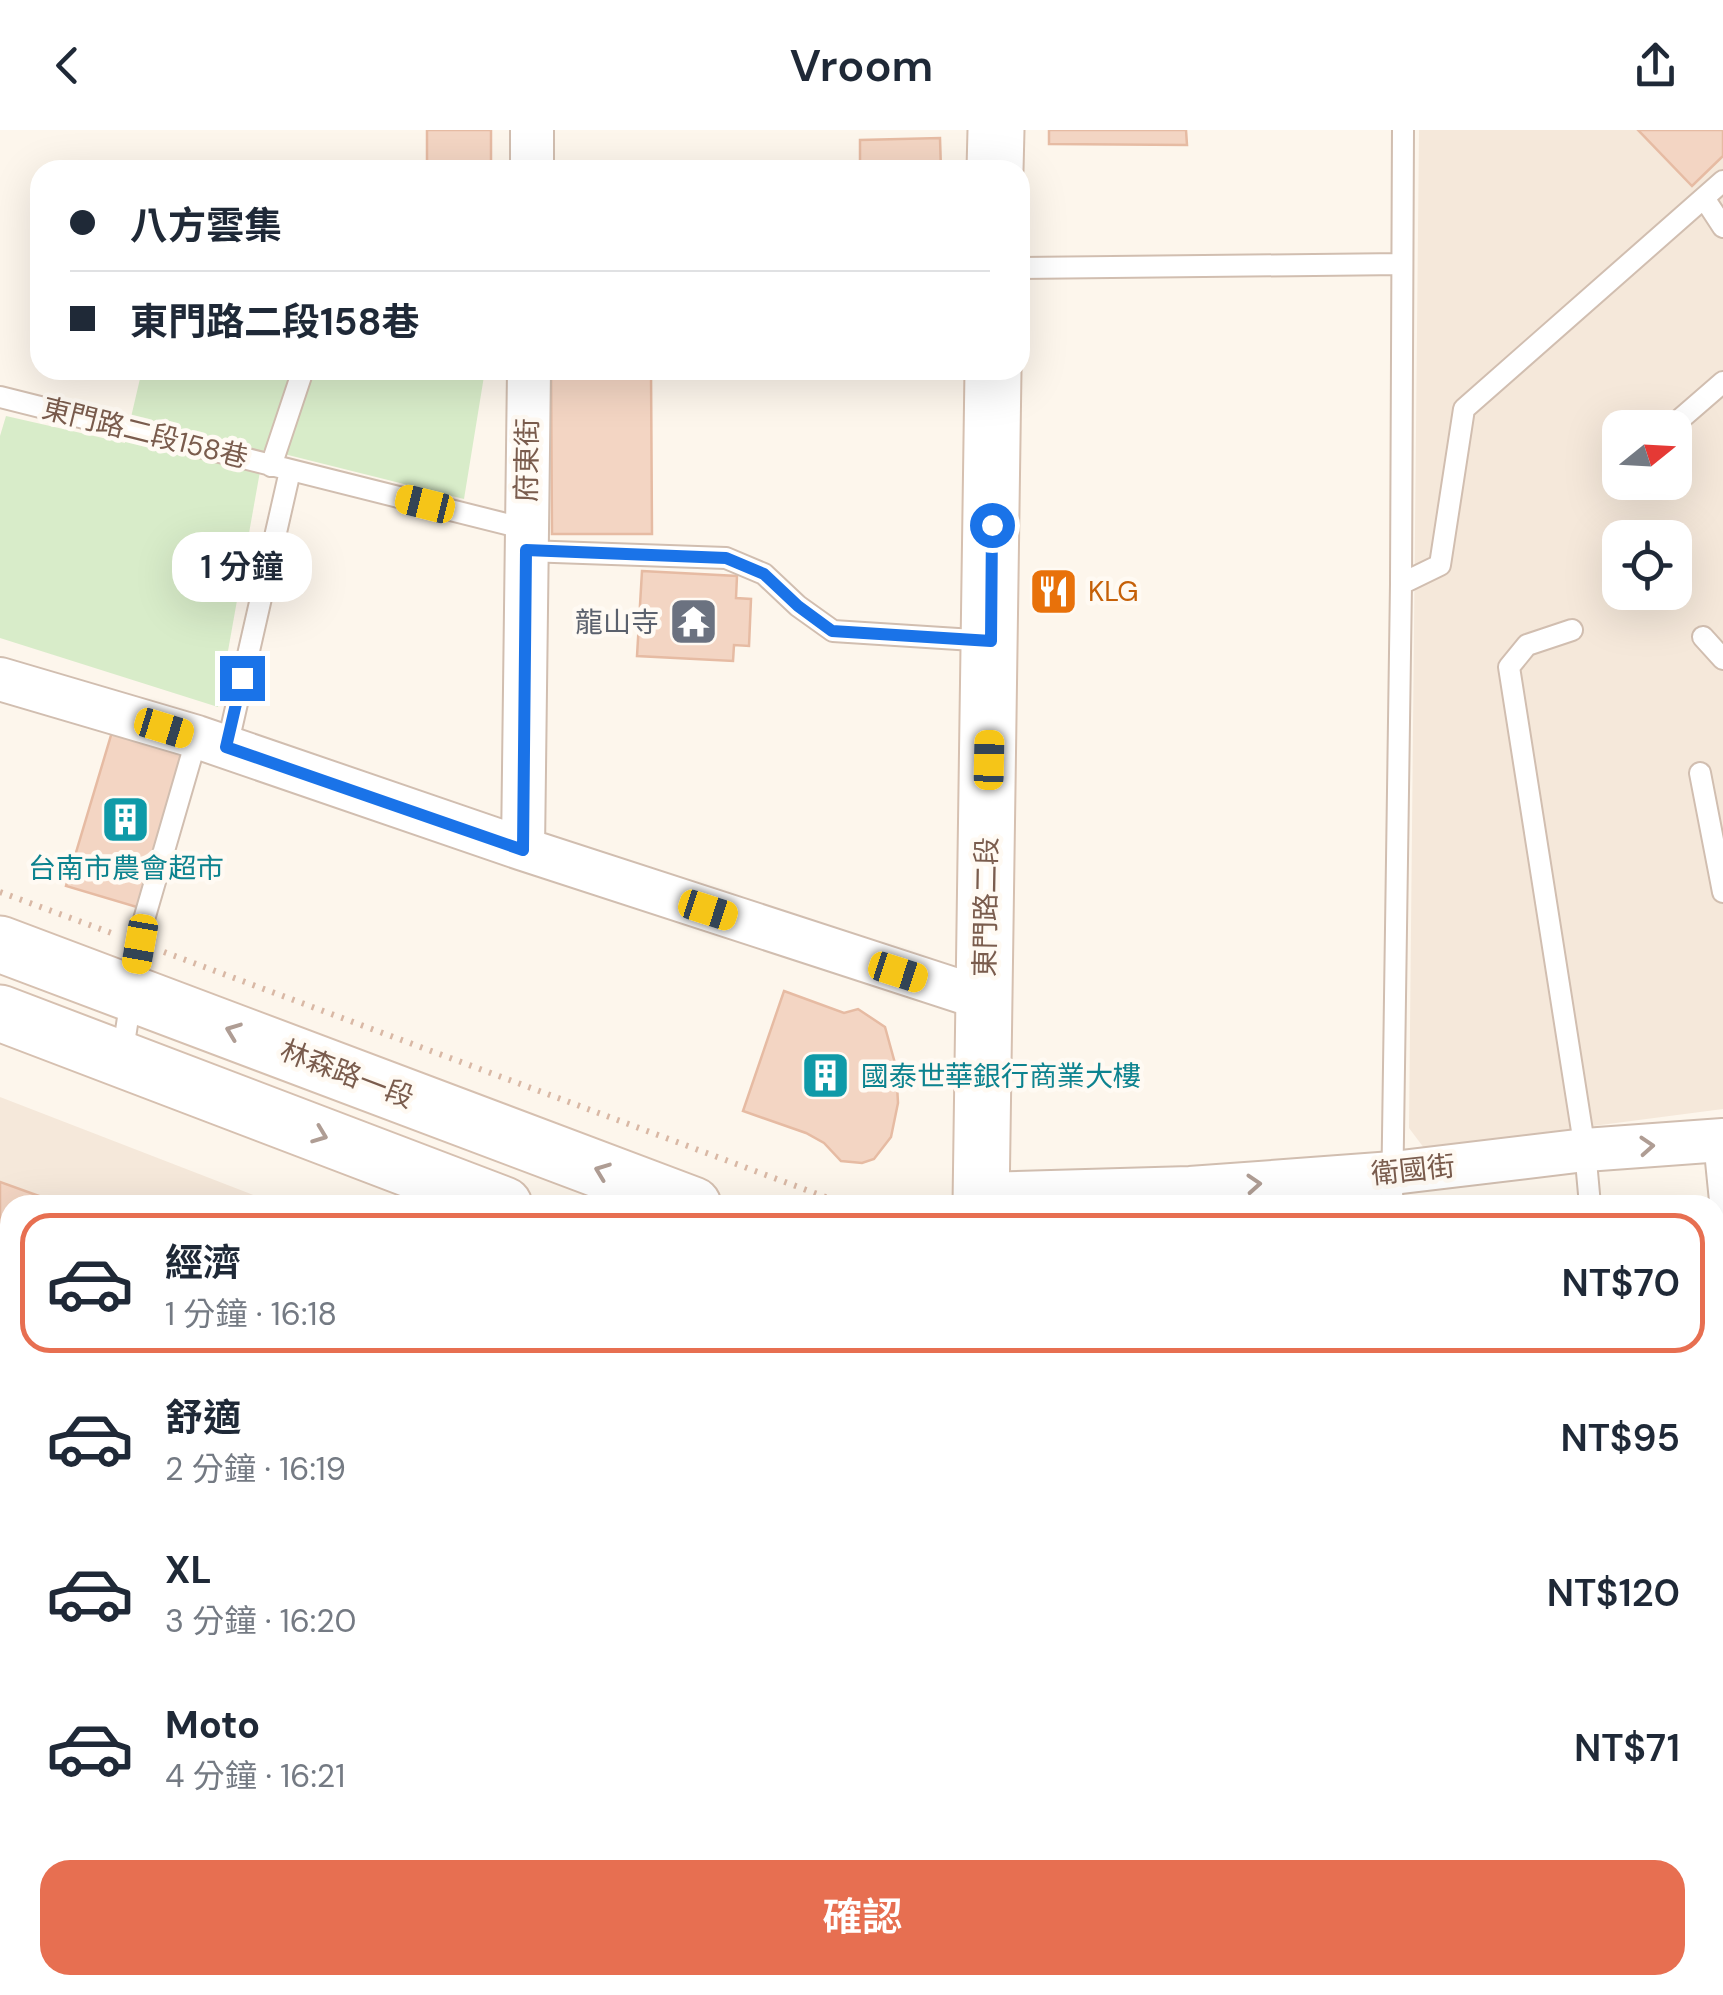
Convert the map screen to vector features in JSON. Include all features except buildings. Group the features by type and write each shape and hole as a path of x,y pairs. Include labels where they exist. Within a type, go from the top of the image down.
{"street":[{"path":"532,130 532,160"},
{"path":"995,160 996,130"},
{"name":"府東街","path":"523,850 529,380"},
{"name":"東門路二段","path":"978,1195 993,380"},
{"path":"0,678 212,742 523,850 984,1000"},
{"name":"林森路一段","path":"0,944 136,968 669,1195"},
{"path":"0,1013 474,1195"},
{"name":"衛國街","path":"1241,1195 1393,1189 1585,1150 1718,1140"}],"lane":[{"path":"1393,1189 1402,130"},
{"path":"1401,584 1440,565 1464,409 1723,182"},
{"path":"1704,198 1723,227"},
{"path":"1030,268 1402,264"},
{"path":"122,1060 142,922 212,742 301,380"},
{"path":"1691,410 1723,382"},
{"name":"東門路二段158巷","path":"0,397 281,468 526,540 726,558 764,574 832,631 991,641"},
{"path":"1572,630 1527,645 1509,667 1589,1195"},
{"path":"1703,636 1723,660"},
{"path":"1700,772 1723,892"},
{"path":"1718,1140 1721,1195"}],"path":[{"path":"0,892 136,968 817,1195"}],"shaded area":[{"path":"1419,130 1723,130 1723,1109 1424,1148 1409,1128"},
{"path":"0,1097 253,1195 0,1195"}],"green space":[{"path":"140,380 483,380 464,499 264,449 218,707 0,638 0,436 6,416 125,443"}],"place":[{"name":"KLG","path":"1053,591"},
{"name":"龍山寺","path":"694,622"},
{"name":"台南市農會超市","path":"126,820"},
{"name":"國泰世華銀行商業大樓","path":"826,1076"}],"route":[{"path":"242,678 226,747 523,850 526,550 726,558 764,574 832,631 991,641 992,525"}]}
